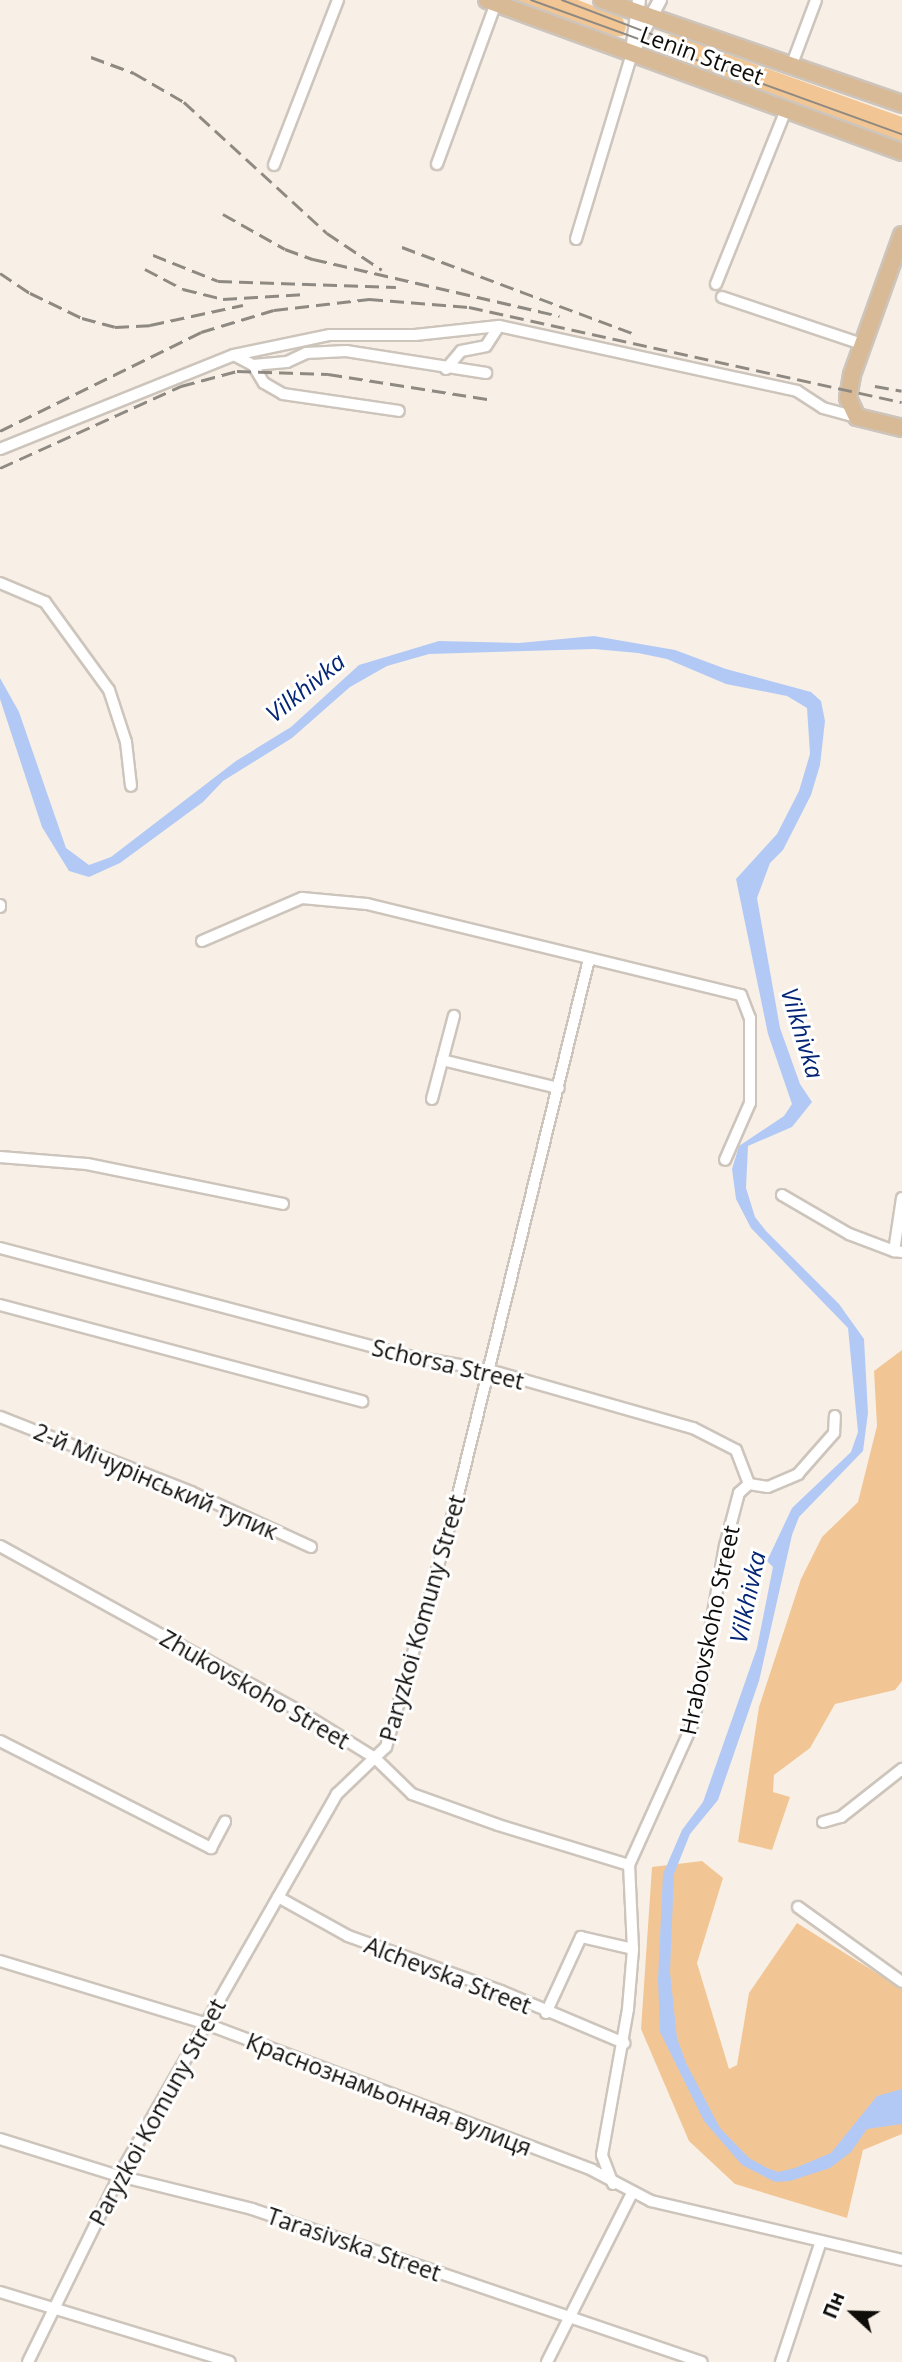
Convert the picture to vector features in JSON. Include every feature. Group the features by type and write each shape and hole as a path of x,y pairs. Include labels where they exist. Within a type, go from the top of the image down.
{"main road":[{"name":"Lenin Street","path":"602,0 637,6 654,18 902,104"},
{"name":"Lenin Street","path":"492,2 902,152"},
{"path":"902,235 848,390 857,417 902,428"}],"street":[{"path":"274,165 338,0"},
{"path":"632,53 654,18 660,0"},
{"path":"792,64 816,0"},
{"path":"437,164 492,2"},
{"path":"576,239 632,53 637,6"},
{"path":"716,284 786,110"},
{"path":"722,297 862,345"},
{"path":"446,369 461,351 486,346 499,326"},
{"path":"0,449 234,355 330,335 415,335 499,326 797,391 823,408 857,417"},
{"path":"253,365 287,362 306,353 346,351 446,369 486,373"},
{"path":"234,355 253,365 264,383 283,394 399,411"},
{"path":"0,583 45,601 109,690 126,742 131,786"},
{"path":"202,941 302,898 367,904 442,920 741,995 750,1018 750,1103 725,1160"},
{"name":"Paryzkoi Komuny Street","path":"28,2362 119,2176 337,1794 386,1747 401,1701 489,1370 589,959"},
{"path":"432,1099 454,1016"},
{"path":"443,1060 559,1088"},
{"path":"0,1157 87,1164 283,1204"},
{"path":"782,1195 849,1234 898,1251 902,1198"},
{"name":"Schorsa Street","path":"0,1248 408,1356 489,1370 719,1438 736,1450 749,1484"},
{"path":"0,1305 362,1401"},
{"path":"749,1484 768,1487 798,1474 834,1433 835,1416"},
{"name":"2-й Мічурінський тупик","path":"0,1417 191,1492 311,1547"},
{"name":"Hrabovskoho Street","path":"614,2184 601,2155 624,2043 633,1949 629,1864 694,1721 725,1546 739,1493 749,1484"},
{"name":"Zhukovskoho Street","path":"0,1546 375,1758 412,1794 498,1825 629,1864"},
{"path":"0,1741 211,1847 225,1822"},
{"path":"823,1822 841,1817 902,1769"},
{"name":"Alchevska Street","path":"278,1896 348,1936 500,1991 546,2013 624,2043"},
{"path":"798,1907 902,1982"},
{"path":"546,2013 581,1937 633,1949"},
{"name":"Краснознамьонная вулиця","path":"0,1961 204,2023 593,2170 632,2193 902,2260"},
{"name":"Tarasivska Street","path":"0,2139 119,2176 252,2209 568,2319 593,2322 702,2362"},
{"path":"547,2362 632,2193"},
{"path":"781,2362 821,2241"},
{"path":"0,2292 54,2306 230,2362"}],"shaded area":[{"path":"510,0 578,0 622,17 626,27 623,36 608,37"},
{"path":"671,34 902,117 902,142 663,53 661,38"},
{"path":"902,1350 902,1681 895,1690 835,1704 810,1748 774,1775 773,1792 790,1797 772,1850 738,1842 759,1707 801,1579 822,1537 858,1502 877,1426 874,1371"},
{"path":"702,1861 723,1878 697,1963 729,2069 737,2065 749,1993 797,1923 902,1989 902,2134 863,2150 847,2218 735,2184 689,2141 641,2029 652,1867"}],"water":[{"path":"594,636 675,650 726,669 811,692 821,701 825,721 820,765 811,795 783,850 770,863 757,898 780,1028 800,1084 812,1102 792,1127 748,1146 746,1188 755,1217 839,1304 864,1339 868,1413 863,1451 799,1517 792,1535 759,1681 718,1800 690,1834 674,1874 670,1972 677,2038 686,2063 720,2128 749,2158 767,2168 778,2172 831,2153 877,2096 902,2089 902,2124 867,2129 851,2152 830,2168 790,2181 775,2182 742,2165 704,2121 660,2032 658,1979 663,1874 682,1830 703,1802 757,1648 773,1567 767,1561 792,1508 851,1452 858,1432 848,1328 751,1228 736,1199 732,1169 739,1146 784,1116 792,1104 768,1034 736,879 777,834 799,791 810,754 807,708 787,696 726,684 667,659 638,653 594,649 429,654 387,666 350,687 292,738 223,781 203,802 120,863 89,877 69,871 42,827 0,699 0,678 19,712 66,848 89,865 111,857 236,761 291,727 359,665 439,641 519,643"}],"tram line":[{"path":"531,0 902,134"},
{"path":"562,0 672,42"}],"railway":[{"path":"91,57 134,73 184,102 327,233 382,270"},
{"path":"223,214 285,249 313,259 559,316"},
{"path":"402,247 635,334"},
{"path":"153,255 218,281 396,287"},
{"path":"145,269 183,289 223,299 306,294"},
{"path":"0,273 30,293 82,318 115,327 150,325 243,305"},
{"path":"0,431 201,332 274,310 369,299 469,307 902,402"},
{"path":"0,468 181,386 237,371 328,374 487,399"},
{"path":"875,386 902,391"}],"water label":[{"name":"Vilkhivka","path":"305,687"},
{"name":"Vilkhivka","path":"803,1033"},
{"name":"Vilkhivka","path":"747,1597"}]}
